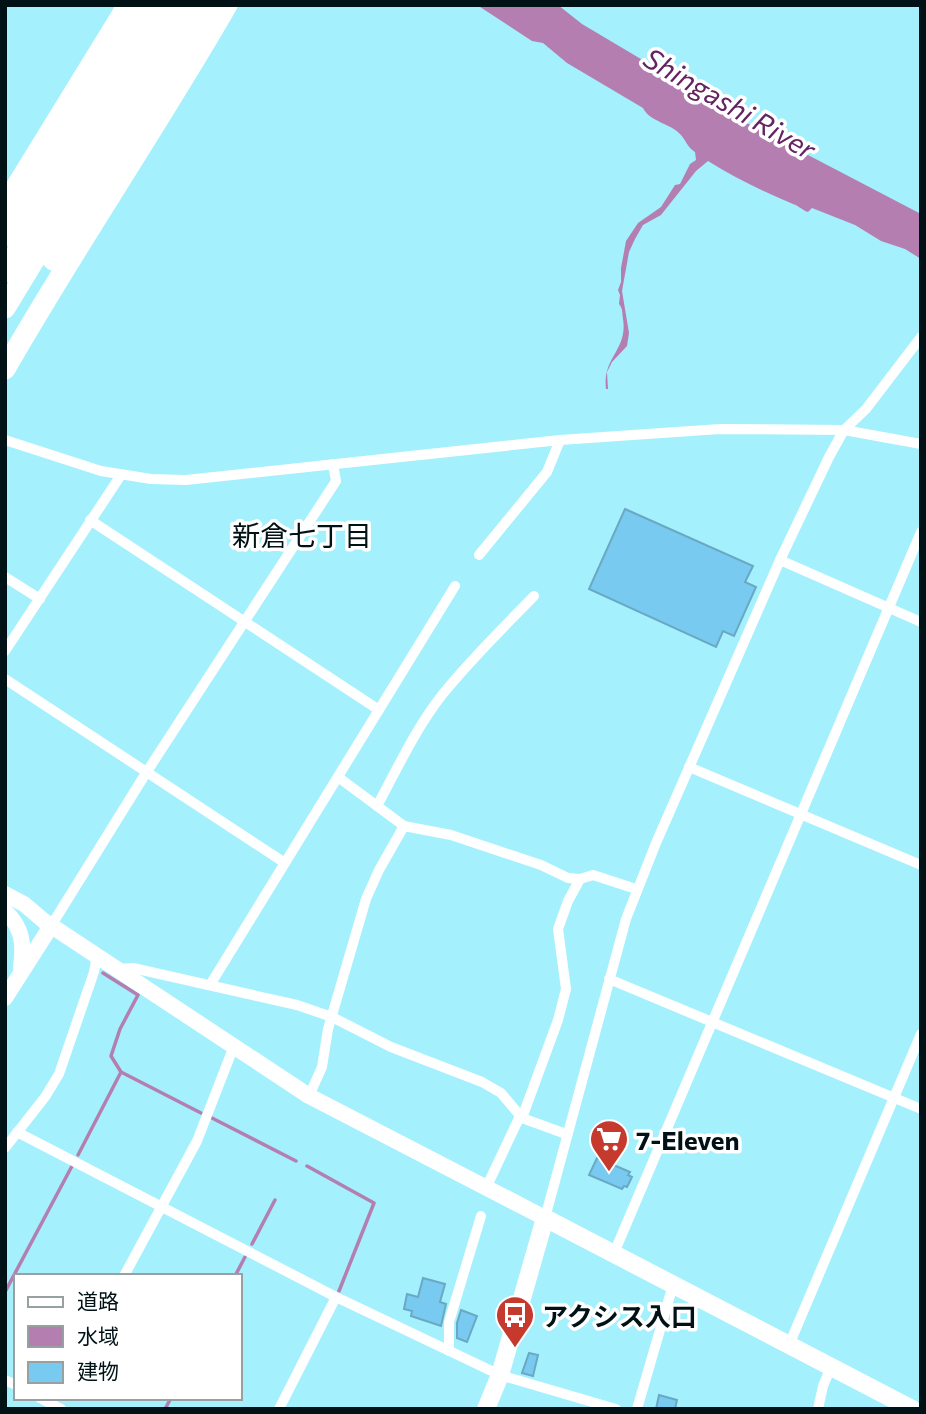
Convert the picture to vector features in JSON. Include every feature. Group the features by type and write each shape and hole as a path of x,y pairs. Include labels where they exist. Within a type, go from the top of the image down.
{"highway":[{"path":"5,205 128,5"},
{"path":"5,236 146,5"},
{"path":"5,272 167,5"},
{"path":"5,308 189,5"},
{"path":"5,346 148,102 210,5"},
{"path":"5,369 44,300 176,93 227,5"}],"main road":[{"path":"486,1409 500,1376 544,1218 912,1409"}],"street":[{"path":"5,894 24,904 47,924 309,1096 544,1218 636,889 780,560 844,430 866,409 921,337"},
{"path":"5,440 101,471 186,480 560,440 720,429 844,430 921,444"},
{"path":"479,555 547,472 560,440"},
{"path":"5,998 47,924 336,481 334,464"},
{"path":"5,651 121,475"},
{"path":"90,520 379,710"},
{"path":"614,1253 921,532"},
{"path":"780,560 921,622"},
{"path":"5,577 40,599"},
{"path":"210,985 455,586"},
{"path":"377,806 406,752 442,695 492,638 534,596"},
{"path":"5,679 285,863"},
{"path":"689,767 921,864"},
{"path":"338,778 404,826 451,835 541,865 568,878 580,879 593,875 636,889"},
{"path":"309,1096 322,1067 332,1017 366,899 404,826"},
{"path":"486,1188 521,1117 558,1020 566,989 558,929 568,901 580,879"},
{"path":"5,910 47,924"},
{"path":"5,910 22,935 20,973"},
{"path":"5,1148 45,1097 59,1074 94,972 97,955"},
{"path":"118,969 133,968 210,985 297,1005 332,1017 391,1047 482,1082 501,1094 521,1117 566,1134"},
{"path":"609,979 921,1109"},
{"path":"789,1345 921,1034"},
{"path":"125,1274 197,1140 234,1046"},
{"path":"17,1132 336,1297 500,1376 616,1409"},
{"path":"449,1351 449,1322 481,1216"},
{"path":"637,1409 673,1285"},
{"path":"279,1409 336,1297"},
{"path":"818,1409 822,1386 831,1367"}],"water":[{"path":"477,5 558,5 582,24 656,68 691,94 921,214 921,259 905,249 881,241 855,225 812,208 808,212 708,161 696,171 661,215 643,225 635,239 629,252 622,291 629,333 627,346 612,362 607,372 624,330 618,290 626,241 638,223 661,207 675,185 680,184 690,164 696,160 695,152 676,130 567,63 543,43 532,41"}],"building":[{"path":"625,509 753,566 745,582 756,587 734,636 723,631 716,647 589,589"},
{"name":"7-Eleven","path":"597,1158 630,1172 628,1175 632,1177 627,1187 622,1189 589,1175"},
{"path":"423,1278 445,1284 440,1302 446,1304 441,1326 411,1316 412,1311 404,1309 407,1294 418,1297"},
{"path":"461,1310 477,1316 467,1342 457,1338 457,1323"},
{"path":"529,1353 538,1355 533,1376 522,1373"},
{"path":"659,1395 677,1400 675,1409 656,1409"}],"waterway":[{"path":"103,973 138,995 120,1029 111,1056 121,1072 201,1113"},
{"path":"78,1155 121,1072"},
{"path":"210,1117 296,1161"},
{"path":"15,1274 72,1166"},
{"path":"307,1166 374,1203 339,1291"},
{"path":"252,1244 275,1200"},
{"path":"236,1274 245,1257"},
{"path":"5,1292 14,1275"},
{"path":"165,1409 170,1400"}],"place":[{"name":"7-Eleven","path":"609,1173"},
{"name":"アクシス入口","path":"515,1349"}],"district":[{"name":"新倉七丁目","path":"302,535"}],"water label":[{"name":"Shingashi River","path":"730,103"}]}
